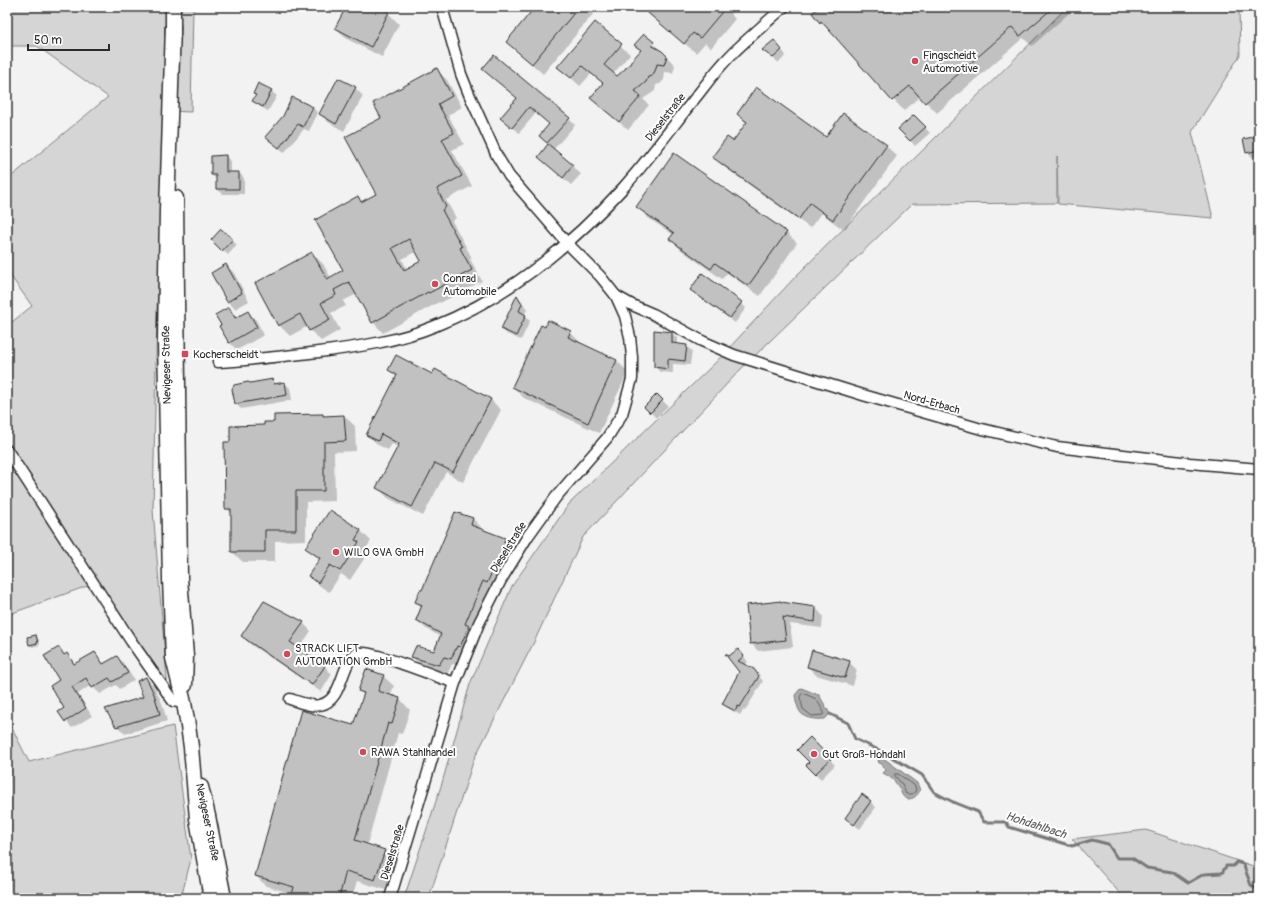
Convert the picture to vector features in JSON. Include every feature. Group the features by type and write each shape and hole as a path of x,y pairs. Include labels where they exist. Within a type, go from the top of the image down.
{"main road":[{"name":"Nevigeser Straße","path":"173,7 165,332 167,469 173,658 184,703 191,747 197,819 211,898"},
{"name":"Nevigeser Straße","path":"191,747 208,816 224,898"}],"street":[{"name":"Dieselstraße","path":"390,898 455,683 479,623 501,580 528,536 556,497 606,438 622,414 632,379 630,337 625,316 616,296 600,276 567,243 509,176 497,156 480,120 461,74 442,7"},
{"name":"Dieselstraße","path":"218,362 256,360 347,348 402,337 435,326 503,292 567,243 593,219 624,187 729,57 784,7"},
{"name":"Nord-Erbach","path":"616,296 653,314 702,341 734,355 978,428 1057,447 1190,463 1259,469"},
{"path":"7,450 126,634 173,701 184,703"},
{"path":"290,699 320,705 330,700 338,690 348,663 359,653 393,661 455,683"}],"shaded area":[{"path":"7,7 193,7 191,112 168,111 157,308 153,510 168,691 90,585 7,615 7,326 32,306 7,271 7,180 108,97 37,46 7,47"},
{"path":"1067,7 1239,7 1240,55 1192,132 1213,218 1058,204 1057,156 1057,203 912,204 741,369 583,537 534,642 474,759 429,898 404,898 442,783 470,684 512,586 569,504 717,361 797,275"},
{"path":"7,718 29,762 173,726 191,859 181,898 7,898"},
{"path":"1146,830 1259,868 1259,898 1124,898 1072,839"}],"water":[{"path":"801,688 819,695 830,714 825,719 812,719 800,712 795,695"},
{"path":"882,757 917,783 920,790 913,798 905,798 896,783 883,773 886,770 878,760"}],"building":[{"path":"346,7 379,7 389,12 371,47 335,28"},
{"path":"535,7 579,7 532,64 506,42"},
{"path":"641,7 726,7 700,38 693,33 684,44"},
{"name":"Fingscheidt Automotive","path":"819,7 1054,7 1020,36 1012,27 925,103 910,86 892,101 821,21 820,23 812,13"},
{"path":"595,22 622,44 604,65 617,76 630,64 641,50 634,45 644,34 654,42 651,45 662,51 667,56 664,65 657,64 652,76 648,77 646,82 635,91 641,96 619,122 590,98 603,83 582,66 571,78 557,67"},
{"path":"774,40 782,50 773,58 762,50"},
{"path":"494,55 570,118 547,143 539,136 549,124 529,107 512,128 500,118 517,98 482,69"},
{"path":"437,68 452,96 438,104 454,133 442,139 462,176 437,189 446,207 442,210 462,247 460,248 472,270 372,323 349,282 334,290 336,295 321,303 330,320 309,331 300,314 278,326 255,283 312,252 327,279 343,270 315,220 358,196 361,202 376,194 345,137 381,118 373,103","holes":["409,239 421,261 404,270 392,248"]},
{"path":"338,78 356,87 336,124 319,114"},
{"path":"258,83 272,90 263,107 252,101 256,95 253,94"},
{"path":"756,87 826,137 843,113 887,145 833,220 810,203 799,219 712,157 727,137 733,141 747,122 737,114"},
{"path":"292,97 313,107 303,127 298,124 279,148 265,137 283,116"},
{"path":"914,115 926,127 910,141 898,129"},
{"path":"1259,136 1259,150 1246,153 1243,139"},
{"path":"548,144 573,165 563,178 538,157"},
{"path":"674,153 787,232 748,286 715,263 711,269 669,239 674,233 636,207"},
{"path":"226,155 226,172 239,172 239,189 216,189 216,175 211,175 211,156"},
{"path":"221,229 233,239 222,251 211,240"},
{"path":"226,264 242,293 227,302 211,273"},
{"path":"702,273 742,302 730,318 690,290"},
{"path":"517,295 522,304 519,311 526,315 516,336 501,329"},
{"path":"229,307 235,318 248,311 257,327 229,343 219,326 221,325 215,315"},
{"path":"548,320 571,331 568,337 617,360 588,423 512,387 541,325 545,327"},
{"path":"654,330 672,332 672,343 687,345 685,361 668,359 668,369 654,367"},
{"path":"396,355 432,374 435,369 491,399 453,472 435,463 412,507 376,488 399,444 381,434 378,441 366,435 397,375 388,370"},
{"path":"273,379 274,384 285,382 287,395 235,404 232,389 234,385"},
{"path":"657,394 663,400 650,413 644,407"},
{"path":"323,414 323,416 344,415 346,441 324,442 324,491 296,491 296,530 265,530 265,552 231,552 231,509 225,509 224,442 230,442 230,426 264,425 264,422 274,422 274,415"},
{"path":"330,510 361,530 355,540 359,542 340,571 330,565 318,583 308,576 320,558 305,548"},
{"path":"455,512 473,518 471,525 505,538 504,543 507,545 502,556 500,555 487,583 483,581 465,624 469,626 460,647 457,646 451,659 444,657 439,665 411,657 416,646 434,651 441,634 416,620 422,605 415,602 420,590 422,590"},
{"name":"STRACK LIFT AUTOMATION GmbH","path":"264,601 304,622 290,642 325,666 312,685 241,636"},
{"path":"781,601 816,607 815,622 783,617 786,640 750,644 746,605"},
{"path":"36,635 38,643 29,645 27,637"},
{"path":"59,647 64,655 67,653 74,664 95,652 103,664 117,656 128,673 112,682 109,678 92,688 86,678 72,687 86,708 65,722 58,712 64,708 50,686 59,680 44,656"},
{"path":"738,649 744,656 738,661 754,669 759,676 740,707 738,706 735,711 722,704 739,672 725,654 729,656"},
{"path":"812,650 850,661 845,678 807,667"},
{"path":"366,669 384,675 378,691 400,698 392,724 388,723 355,840 385,850 375,880 346,871 339,898 291,898 294,887 255,876 301,710 353,725 364,693 358,691"},
{"path":"146,677 154,694 160,714 116,727 105,709 143,697 137,681"},
{"name":"Gut Groß-Hohdahl","path":"810,737 831,759 815,774 806,765 809,762 797,750"},
{"path":"862,794 871,801 854,825 845,818"}],"waterway":[{"name":"Hohdahlbach","path":"830,714 848,723 855,739 881,751 922,775 934,792 953,802 978,812 984,822 1006,822 1009,827 1072,846 1092,840 1108,844 1117,858 1132,858 1147,868 1172,872 1188,883 1204,874 1222,873 1226,866 1234,866 1236,862 1243,864 1251,885 1259,890"}],"place":[{"name":"Fingscheidt Automotive","path":"915,61"},
{"name":"Conrad Automobile","path":"435,284"},
{"name":"Kocherscheidt","path":"185,354"},
{"name":"WILO GVA GmbH","path":"336,552"},
{"name":"STRACK LIFT AUTOMATION GmbH","path":"287,654"},
{"name":"RAWA Stahlhandel","path":"363,752"},
{"name":"Gut Groß-Hohdahl","path":"814,754"}]}
